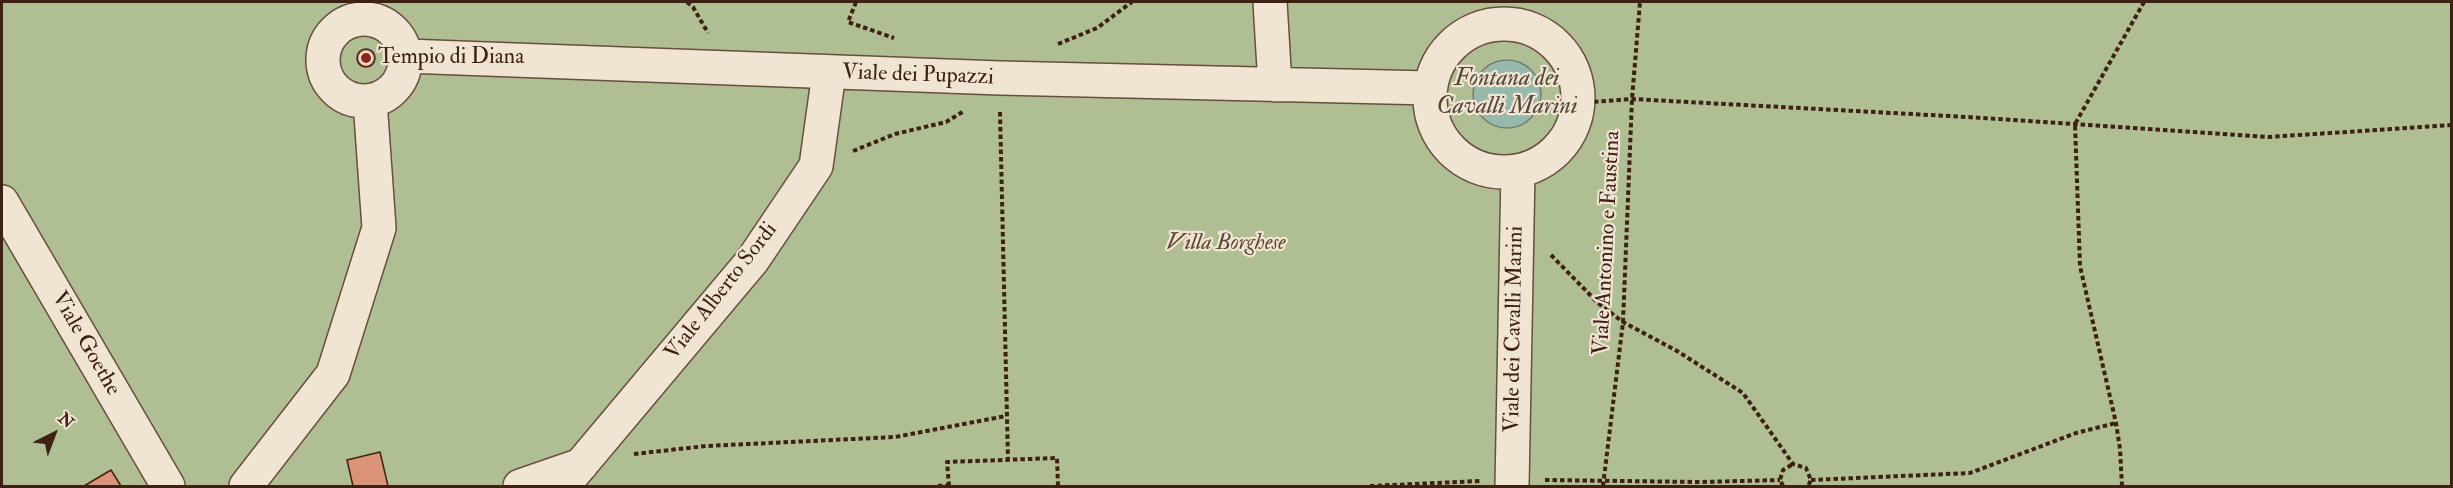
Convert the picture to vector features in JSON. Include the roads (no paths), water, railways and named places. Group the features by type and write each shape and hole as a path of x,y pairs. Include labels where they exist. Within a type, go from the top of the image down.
{"street":[{"path":"1270,2 1275,85"},
{"path":"356,10 390,27 398,35 406,56 405,69 393,91 382,98 370,101 357,101 345,97 334,89 323,66 323,54 327,41 356,10"},
{"path":"1510,13 1530,28 1546,36 1560,49 1571,65 1578,85 1579,103 1570,132 1561,147 1548,158 1518,171 1491,171 1460,158 1448,146 1438,132 1430,103 1430,88 1441,59 1451,46 1464,35 1510,13"},
{"name":"Viale dei Pupazzi","path":"406,56 829,73 1000,84 1430,88"},
{"name":"Viale Alberto Sordi","path":"572,476 752,261 816,166 829,73"},
{"path":"246,486 333,374 379,228 370,101"},
{"name":"Viale dei Cavalli Marini","path":"1512,483 1518,171"},
{"name":"Viale Goethe","path":"2,202 168,486"},
{"path":"520,486 572,476"}],"water":[{"name":"Fontana dei Cavalli Marini","path":"1500,60 1514,60 1526,65 1536,75 1541,94 1536,113 1526,123 1514,128 1500,128 1488,123 1478,113 1473,101 1473,87 1478,75 1488,65"}],"place":[{"name":"Tempio di Diana","path":"366,58"}],"park label":[{"name":"Villa Borghese","path":"1226,244"}]}
